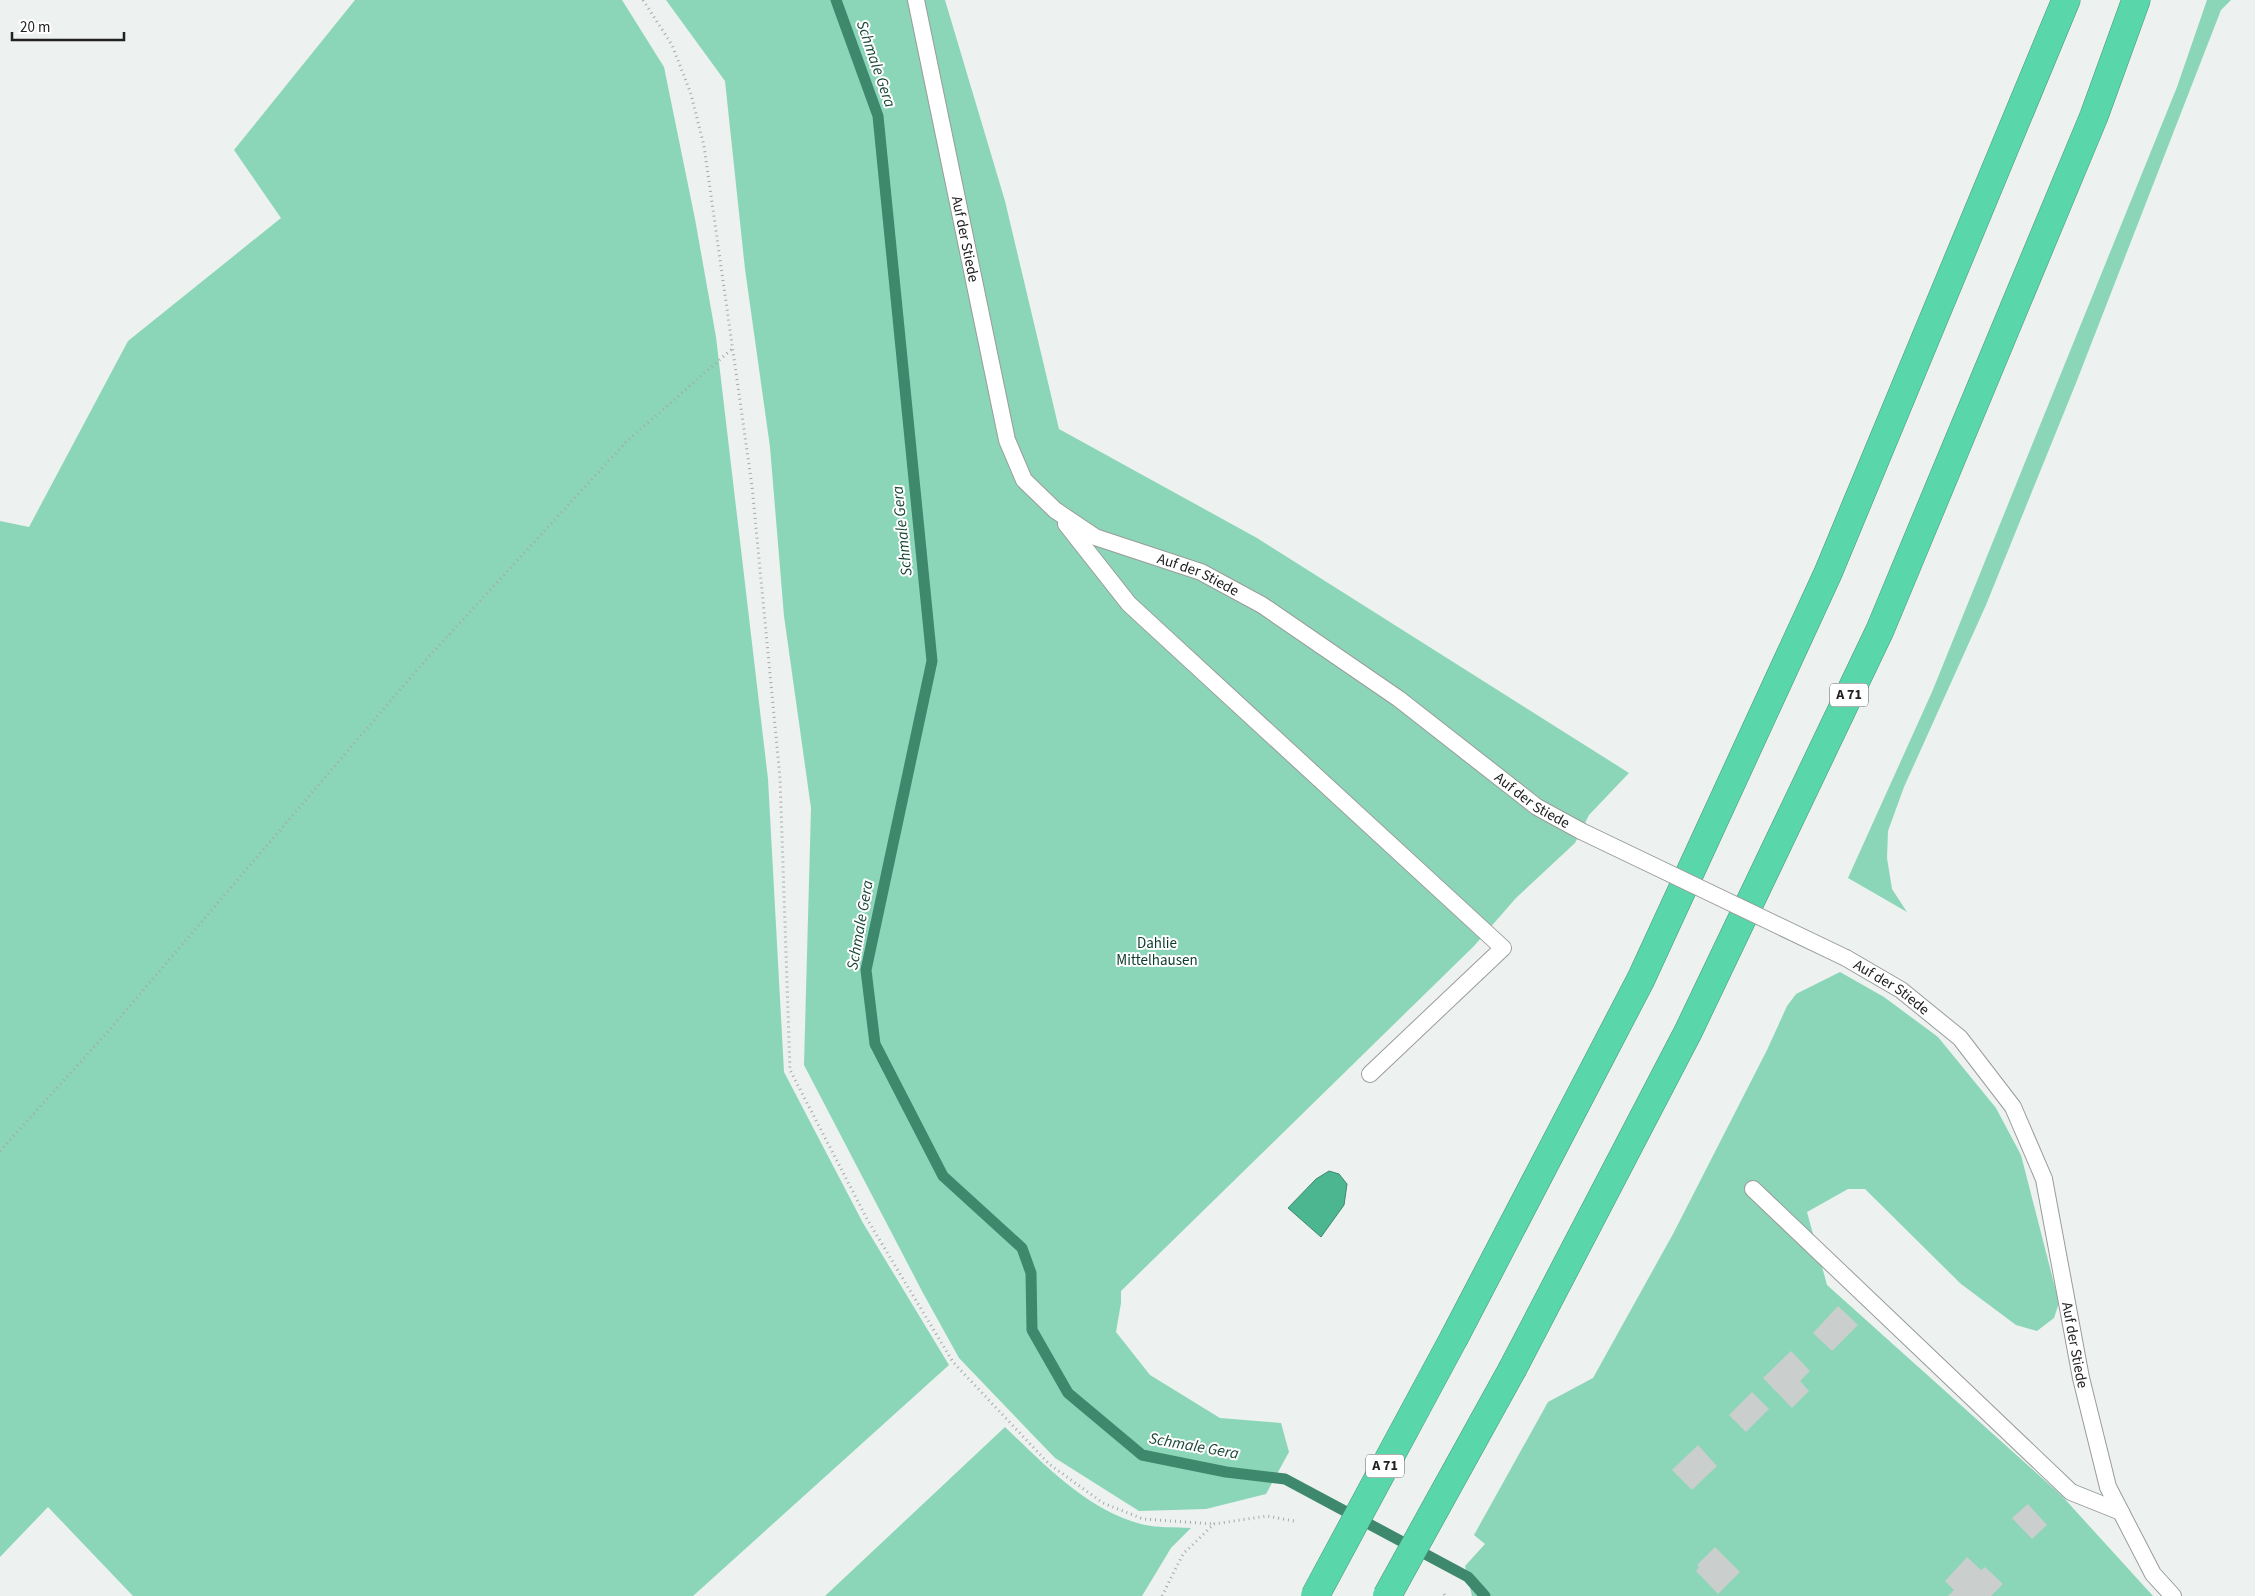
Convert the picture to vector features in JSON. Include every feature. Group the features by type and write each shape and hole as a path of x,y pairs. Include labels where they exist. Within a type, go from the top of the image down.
{"highway":[{"name":"A 71","path":"1315,1596 1455,1336 1641,979 1824,582 2066,0"},
{"name":"A 71","path":"1387,1596 1513,1368 1688,1032 1880,630 2094,116 2136,0"}],"lane":[{"name":"Auf der Stiede","path":"916,0 1007,440 1024,480 1055,510 1095,537 1201,572 1262,605 1399,699 1538,807 1581,831 1846,958 1901,990 1960,1038 2013,1107 2044,1179 2081,1378 2108,1487 2153,1574 2173,1596"},
{"path":"1055,510 1129,604 1503,948 1370,1074"},
{"path":"1753,1189 2071,1492 2120,1512"}],"path":[{"path":"643,0 672,45 696,112 704,146 752,486 780,778 790,1070 867,1218 953,1362 1049,1464 1103,1503 1143,1519 1214,1524 1266,1516 1294,1521"},
{"path":"0,1151 104,1036 422,663 626,442 733,348"},
{"path":"1162,1596 1183,1554 1214,1524"}],"green space":[{"path":"355,0 622,0 664,67 695,219 716,337 768,779 784,1072 863,1223 949,1365 693,1596 133,1596 48,1507 0,1557 0,521 29,527 128,341 281,218 234,150"},
{"name":"Dahlie Mittelhausen","path":"666,0 945,0 1005,201 1059,429 1257,538 1629,773 1589,815 1575,843 1516,898 1474,946 1121,1291 1116,1332 1150,1375 1220,1418 1281,1423 1289,1452 1266,1494 1206,1509 1139,1511 1055,1458 959,1358 804,1065 811,808 784,616 770,447 745,269 725,81"},
{"path":"2207,0 2231,0 2221,10 2076,383 1986,605 1904,787 1888,831 1887,858 1892,889 1907,912 1848,878 1932,692 2177,87"},
{"path":"1840,972 1884,997 1938,1037 1996,1108 2021,1155 2059,1303 2054,1318 2037,1331 2016,1325 1961,1284 1865,1189 1848,1189 1807,1212 1827,1285 2062,1496 2153,1596 1472,1596 1465,1566 1485,1544 1474,1535 1548,1402 1593,1378 1673,1234 1767,1050 1787,1006 1796,994"},
{"path":"1005,1427 1067,1484 1102,1508 1141,1524 1159,1527 1191,1528 1171,1548 1142,1596 825,1596"}],"shaded area":[{"path":"1329,1171 1339,1174 1347,1184 1344,1205 1321,1237 1288,1208 1316,1179"}],"building":[{"path":"1838,1306 1858,1325 1832,1351 1813,1333"},
{"path":"1791,1351 1810,1371 1800,1381 1809,1391 1792,1408 1763,1378"},
{"path":"1752,1392 1769,1409 1746,1432 1729,1415"},
{"path":"1698,1445 1717,1466 1692,1490 1672,1470"},
{"path":"2028,1504 2047,1525 2032,1539 2012,1518"},
{"path":"1715,1547 1740,1572 1718,1594 1696,1571 1699,1567 1697,1565"},
{"path":"1967,1557 1981,1570 1985,1567 2003,1584 1991,1596 1948,1596 1954,1590 1945,1581"}],"waterway":[{"name":"Schmale Gera","path":"836,0 878,116 932,661 866,970 875,1044 943,1176 1022,1248 1031,1273 1032,1330 1068,1393 1142,1455 1226,1472 1285,1479 1468,1577 1485,1596"}]}
